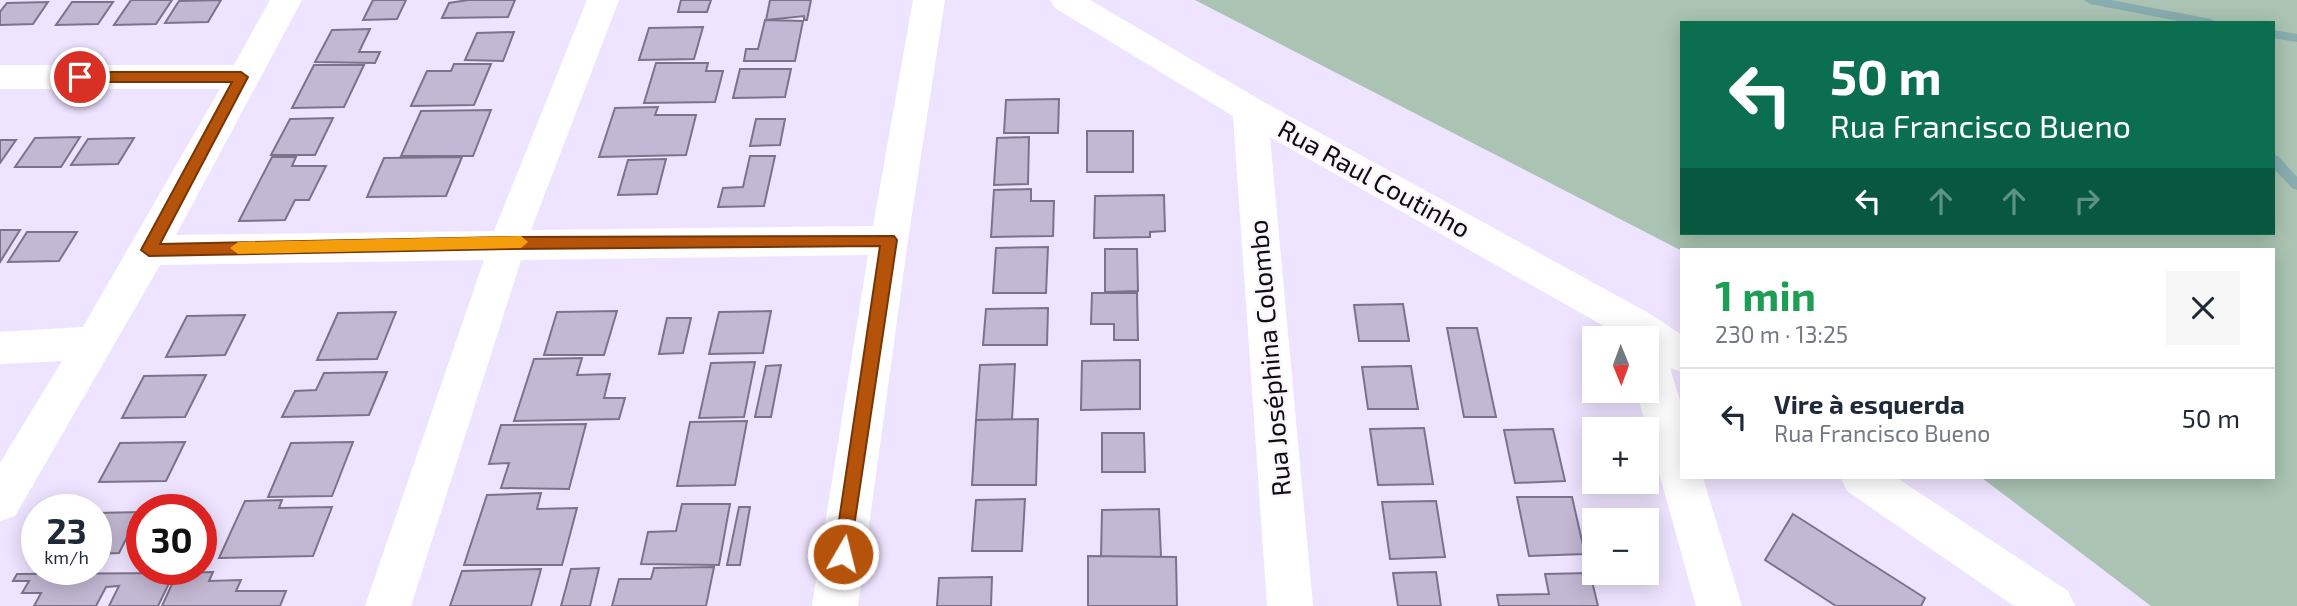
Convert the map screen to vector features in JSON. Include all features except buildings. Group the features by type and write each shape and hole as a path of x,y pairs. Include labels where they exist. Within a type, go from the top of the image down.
{"street":[{"path":"0,502 149,250 241,77 286,0"},
{"path":"388,606 508,243 603,0"},
{"path":"835,606 889,240 929,0"},
{"name":"Rua Raul Coutinho","path":"1066,0 1618,326"},
{"path":"0,77 241,77"},
{"name":"Rua Joséphina Colombo","path":"1250,110 1290,606"},
{"path":"149,250 508,243 889,240"},
{"path":"0,348 92,344"},
{"name":"Rua Raul Coutinho","path":"1659,347 1680,355"},
{"path":"1659,399 1680,471"},
{"path":"1682,479 1719,606"},
{"path":"1863,479 2052,606"}],"green space":[{"path":"1195,0 2297,0 2297,606 2151,606 1983,479 2275,479 2275,248 1680,250"}],"waterway":[{"path":"2090,0 2200,21"},
{"path":"2275,34 2297,38"},
{"path":"2275,161 2297,185"}],"slow traffic":[{"path":"238,248 521,242"}],"route":[{"path":"80,77 241,77 149,250 508,243 889,240 843,554"}]}
